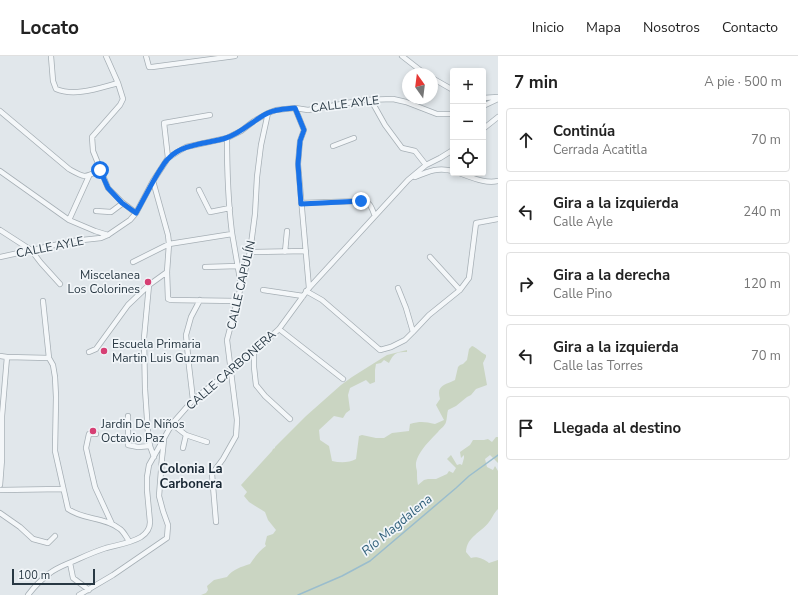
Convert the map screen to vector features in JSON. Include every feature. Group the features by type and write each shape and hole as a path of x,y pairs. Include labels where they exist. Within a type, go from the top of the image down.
{"street":[{"path":"51,56 53,81 56,89 62,91 80,92 118,83"},
{"path":"106,56 118,83 123,99 120,105 92,137 93,151 108,188 122,203 136,213"},
{"path":"146,56 149,67 236,56"},
{"path":"402,57 418,68"},
{"path":"438,81 450,88"},
{"path":"486,98 498,98"},
{"path":"486,104 498,98"},
{"name":"CALLE AYLE","path":"0,256 73,241 101,238 108,235 130,220 136,213 153,181 168,158 186,147 227,138 241,131 268,113 276,110 295,108 308,110 371,100 392,99 406,102 437,114 450,114"},
{"path":"371,100 385,125 402,148 415,151 426,166"},
{"path":"295,108 304,130 300,141 298,164 306,252 306,292"},
{"path":"0,111 69,169 84,176 89,176 100,170"},
{"name":"CALLE CAPULÍN","path":"216,522 212,474 223,459 236,436 237,420 228,340 250,252 255,214 259,158 268,113"},
{"path":"168,158 164,123 210,115"},
{"path":"486,127 498,117"},
{"name":"CALLE CAPULÍN","path":"227,138 227,169 232,234 242,286"},
{"path":"333,146 354,138"},
{"path":"408,180 426,166 450,152"},
{"path":"408,180 429,170 442,169 450,170"},
{"path":"0,171 69,220 108,235"},
{"name":"CALLE AYLE","path":"69,220 89,176"},
{"path":"468,176 482,181 498,181"},
{"name":"CALLE CARBONERA","path":"28,595 33,588 49,573 105,548 135,540 147,532 150,527 147,490 149,466 172,424 193,400 254,352 278,329 306,292 408,180"},
{"path":"153,181 168,234 168,299 238,301"},
{"path":"198,190 210,212 230,208"},
{"path":"301,204 361,201 369,204 375,216"},
{"path":"96,211 111,212 122,203"},
{"path":"263,290 306,292 322,300 380,350 391,347 405,340 429,315 460,290 469,278 476,223 498,219"},
{"path":"0,230 31,250 40,263 60,284"},
{"path":"285,252 287,231"},
{"path":"133,262 169,244 232,234"},
{"path":"250,252 306,252"},
{"path":"430,257 460,290"},
{"path":"204,267 238,266"},
{"path":"89,352 96,349 128,305 149,285 167,272"},
{"path":"149,285 144,338 145,389 150,446 154,457"},
{"path":"398,288 413,332"},
{"path":"193,400 188,366 186,335 191,317 200,300"},
{"path":"43,301 49,358 53,365 56,397 55,451 64,489 66,505 70,511 112,524 120,529 129,542"},
{"path":"278,329 343,379"},
{"path":"254,352 256,385 265,396 290,419"},
{"path":"0,356 49,358"},
{"path":"0,485 2,458 2,416 7,357"},
{"path":"128,416 128,445 138,447 150,446"},
{"path":"172,424 186,435 207,442"},
{"path":"96,434 89,434 86,448 95,487 112,524"},
{"path":"183,448 186,435"},
{"path":"80,595 113,575 167,538 168,525 159,496 165,436"},
{"path":"0,490 64,489"},
{"path":"0,513 20,527 33,539 48,543 56,536"},
{"path":"70,563 73,578 90,590"}],"green space":[{"path":"472,346 486,355 483,363 487,385 476,389 471,395 448,410 445,425 427,443 418,457 416,462 417,480 418,485 424,480 436,479 447,474 449,471 453,473 456,468 447,459 451,455 457,465 462,465 464,455 461,458 460,452 470,445 473,440 488,439 492,442 496,437 498,437 498,463 490,455 485,459 487,467 493,470 495,466 498,471 498,509 486,526 469,542 466,552 471,558 480,558 489,563 498,560 498,595 201,595 206,593 208,590 207,586 214,580 227,577 240,567 250,564 259,552 266,546 267,536 273,534 276,530 268,520 265,512 249,502 244,496 247,492 241,485 273,449 306,416 352,377 387,355 407,350 407,352 400,352 396,354 392,357 389,363 384,360 381,363 376,364 375,382 370,384 366,380 350,388 348,395 350,410 343,418 334,416 319,430 320,440 329,446 332,461 344,462 356,459 359,436 362,435 384,438 392,433 409,431 410,424 423,422 435,424 444,420 436,405 440,399 440,388 455,380 458,367 467,360 469,349"}],"waterway":[{"name":"Río Magdalena","path":"298,595 342,576 370,561 469,476 498,455"}],"place":[{"name":"Miscelanea Los Colorines","path":"148,282"},
{"name":"Escuela Primaria Martin Luis Guzman","path":"104,351"},
{"name":"Jardin De Niños Octavio Paz","path":"93,431"}],"district":[{"name":"Colonia La Carbonera","path":"191,476"}],"route":[{"path":"100,170 108,188 122,203 136,213 153,181 168,158 186,147 227,138 241,131 268,113 276,110 295,108 304,130 300,141 298,164 301,204 361,201"}]}
